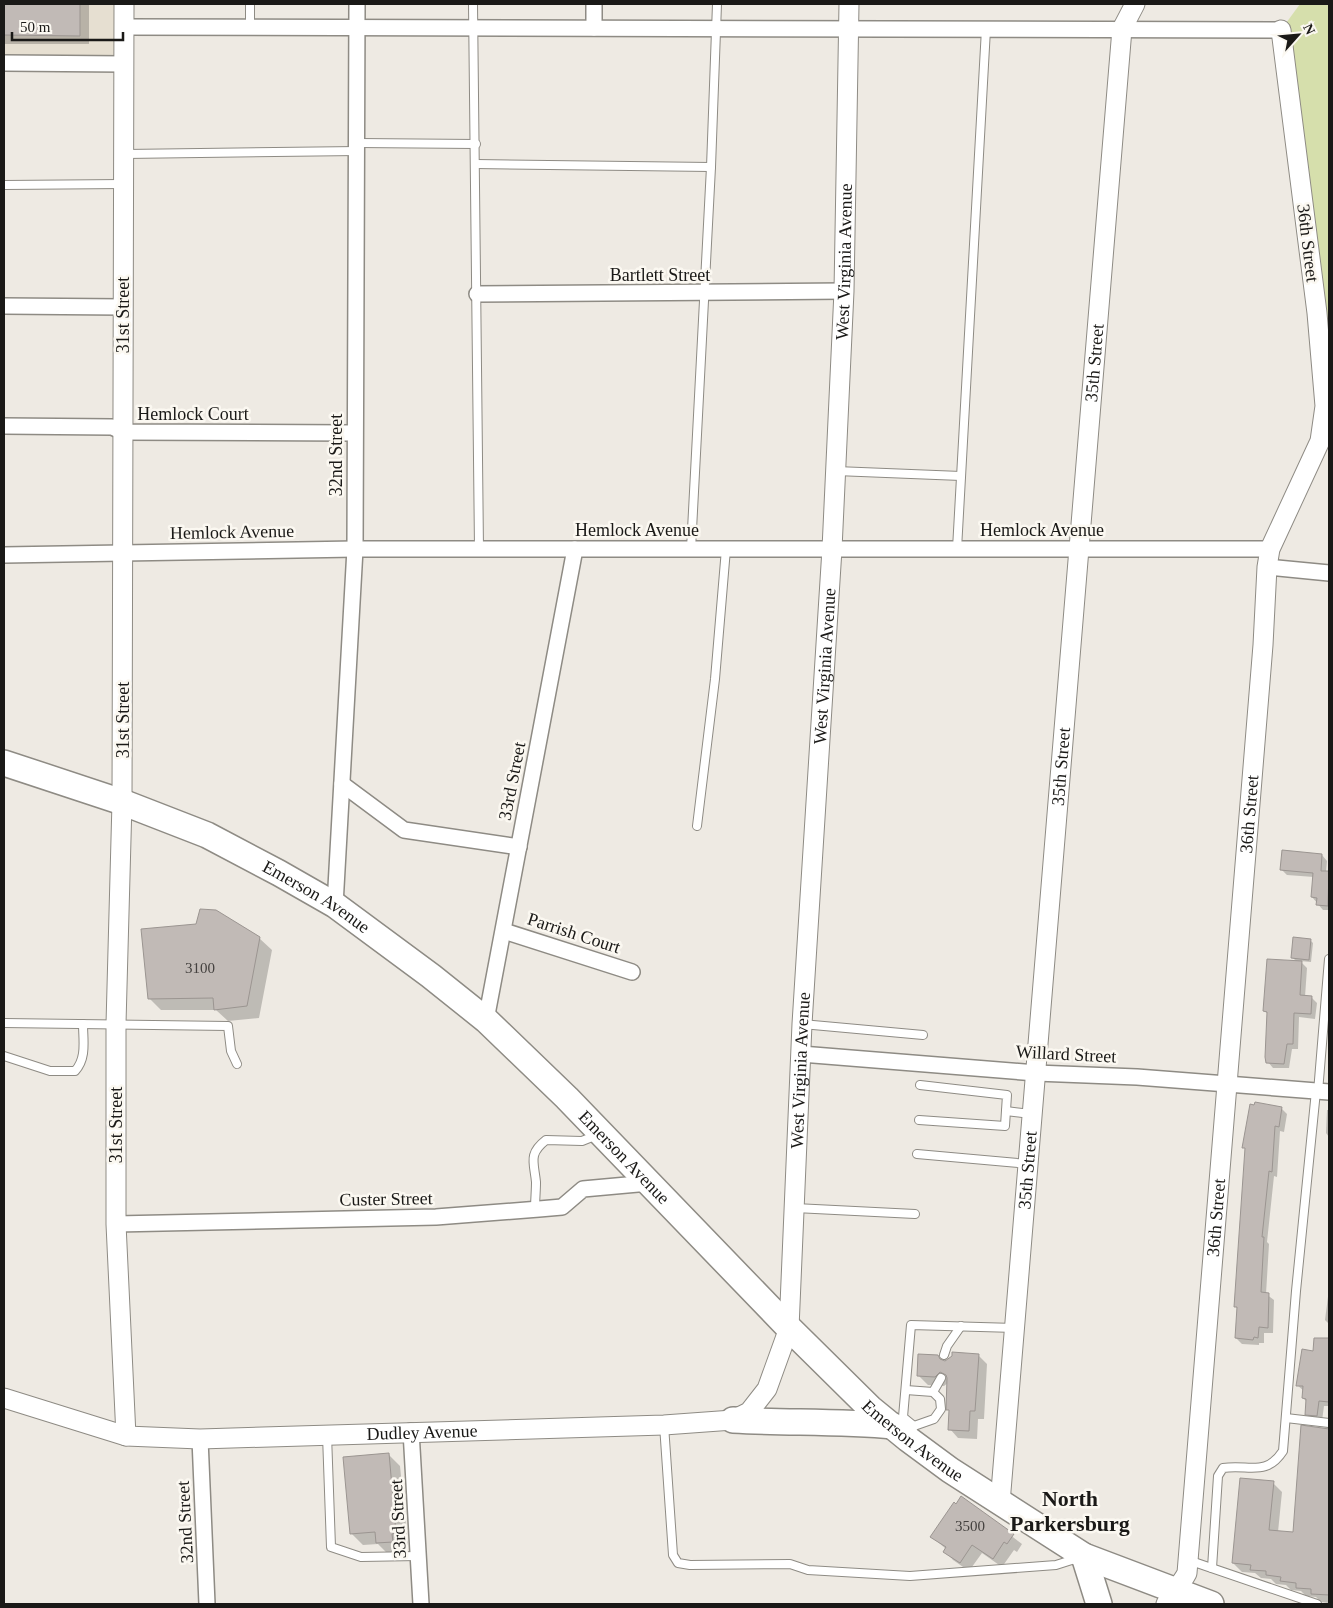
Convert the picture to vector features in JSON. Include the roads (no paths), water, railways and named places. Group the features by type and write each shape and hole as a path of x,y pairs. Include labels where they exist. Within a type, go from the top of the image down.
{"main road":[{"name":"Emerson Avenue","path":"4,763 122,802 207,835 279,872 335,905 486,1020 602,1134 870,1408 905,1430 1000,1503 1084,1556 1170,1597 1211,1604"},
{"path":"734,1420 790,1424 850,1422 905,1430"},
{"path":"1084,1556 1099,1604"}],"street":[{"name":"31st Street","path":"124,4 122,802 116,1024 116,1224 126,1436"},
{"name":"32nd Street","path":"335,905 355,549 354,433 358,147 357,4"},
{"path":"594,4 594,28"},
{"name":"West Virginia Avenue","path":"790,1328 802,1024 836,471 844,291 849,4"},
{"path":"1122,30 1135,4"},
{"path":"124,27 1281,30"},
{"name":"35th Street","path":"1000,1503 1122,30"},
{"name":"36th Street","path":"1170,1597 1188,1573 1262,655 1267,567 1270,549 1320,440 1327,406 1281,30"},
{"path":"4,63 124,64"},
{"name":"Bartlett Street","path":"477,294 705,294 844,291"},
{"path":"4,306 123,307"},
{"name":"Hemlock Court","path":"4,426 112,427 123,432 354,433"},
{"name":"Hemlock Avenue","path":"4,555 123,551 355,549 1270,549"},
{"name":"33rd Street","path":"486,1020 575,549"},
{"path":"1267,567 1329,573"},
{"path":"342,784 404,830 519,847"},
{"name":"Parrish Court","path":"504,931 632,972"},
{"name":"Willard Street","path":"801,1054 1036,1073 1137,1077 1321,1092"},
{"name":"Custer Street","path":"116,1224 436,1216 535,1210 562,1207 583,1189 649,1183"},
{"path":"734,1420 749,1412 766,1389 790,1328"},
{"name":"Dudley Avenue","path":"4,1398 126,1436 200,1439 664,1424 734,1420"},
{"name":"33rd Street","path":"411,1431 421,1604"},
{"name":"32nd Street","path":"200,1439 207,1604"}],"lane":[{"path":"250,4 250,27"},
{"path":"473,4 479,549"},
{"path":"691,549 705,294 717,4"},
{"path":"957,549 986,29"},
{"path":"124,154 476,144"},
{"path":"476,164 711,167"},
{"path":"4,186 123,184"},
{"path":"836,471 962,476"},
{"path":"697,826 715,679 726,549"},
{"path":"1212,1568 1218,1476 1223,1468 1267,1468 1278,1460 1283,1451 1321,1092 1329,959"},
{"path":"4,1023 228,1026 231,1051 237,1064"},
{"path":"4,1056 50,1071 75,1071 80,1065 83,1054 83,1024"},
{"path":"802,1024 923,1035"},
{"path":"919,1120 1005,1126 1006,1111 1006,1095 920,1085"},
{"path":"1006,1111 1033,1114"},
{"path":"535,1210 536,1182 532,1158 537,1147 546,1140 582,1142 602,1134"},
{"path":"917,1154 1028,1164"},
{"path":"795,1208 915,1214"},
{"path":"906,1390 934,1392 940,1399 941,1409 934,1419 905,1430 903,1417 911,1325 1014,1328"},
{"path":"944,1355 947,1346 962,1326"},
{"path":"934,1392 941,1378"},
{"path":"1286,1418 1329,1423"},
{"path":"664,1424 672,1555 678,1563 690,1565 790,1564 808,1570 910,1576 1056,1565 1084,1556"},
{"path":"327,1434 331,1547 362,1557 418,1556"},
{"path":"1188,1560 1317,1604"}],"district":[{"name":"North Parkersburg","path":"1070,1510"}]}
